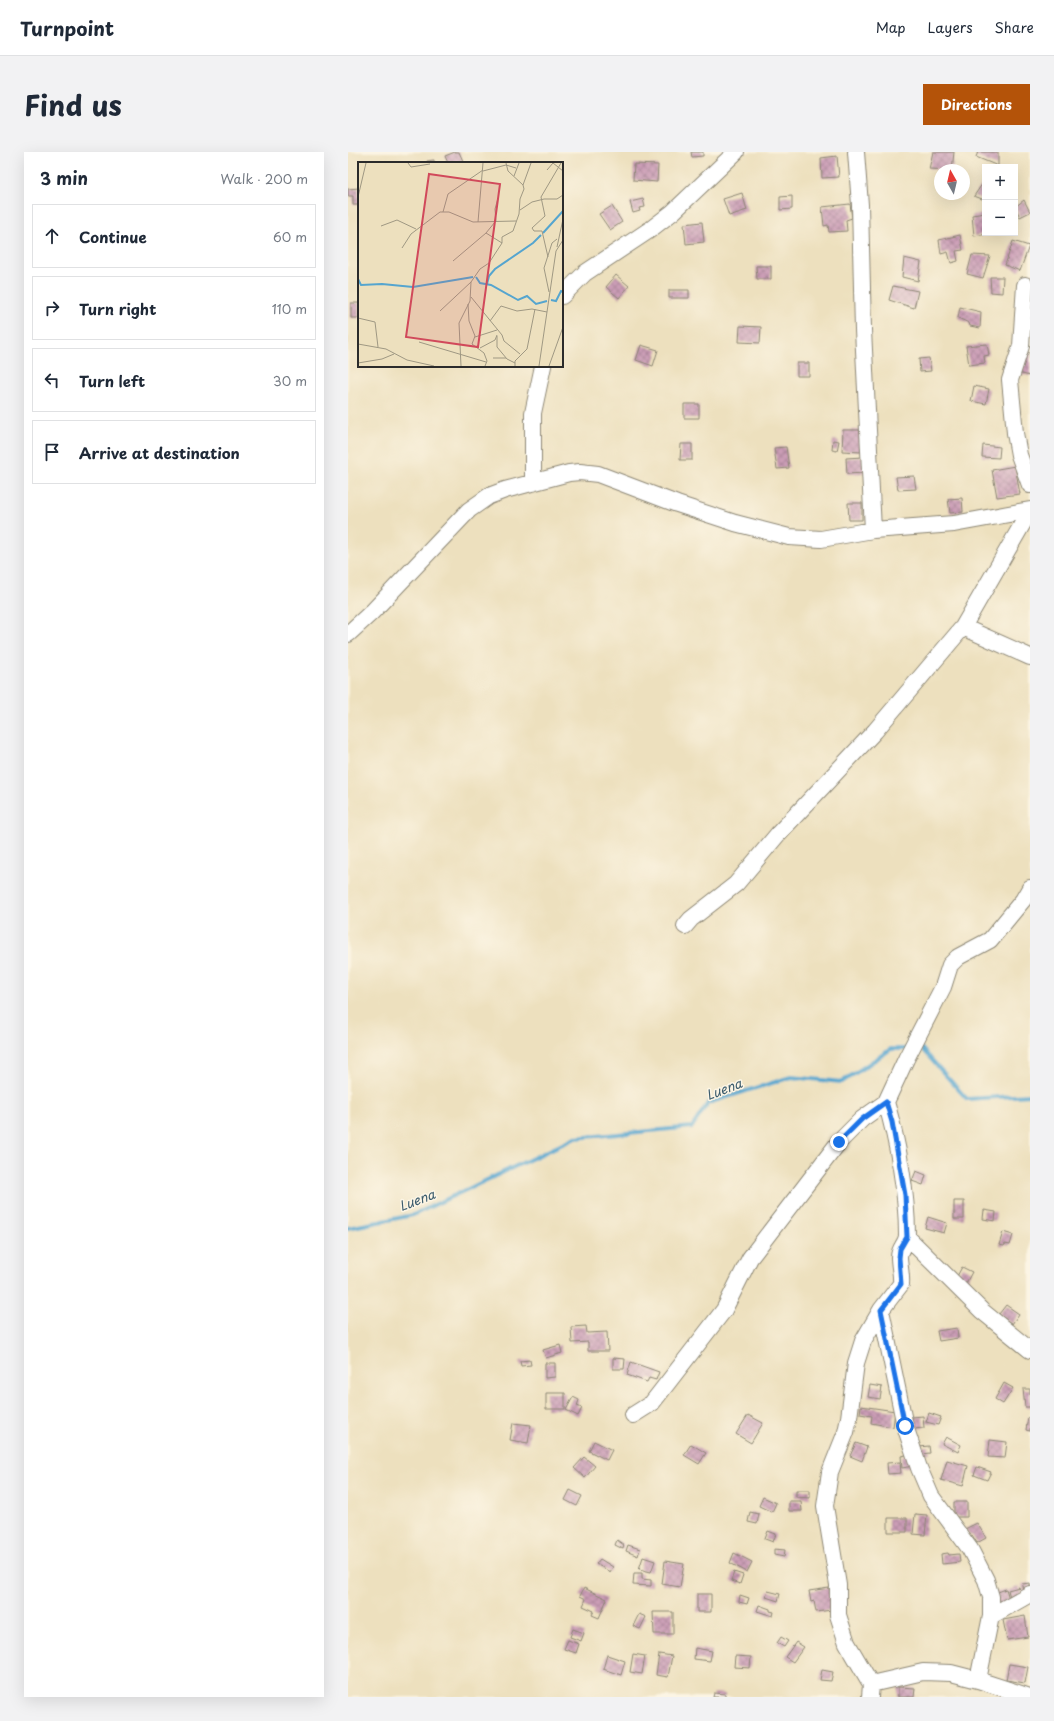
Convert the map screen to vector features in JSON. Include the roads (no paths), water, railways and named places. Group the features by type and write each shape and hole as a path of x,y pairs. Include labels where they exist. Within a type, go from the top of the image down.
{"street":[{"path":"563,295 585,273 651,229 673,212 736,152"},
{"path":"856,152 860,205 863,330 873,530"},
{"path":"1025,285 1021,346 1010,380 1015,433 1019,454 1030,485"},
{"path":"533,483 533,413 543,367"},
{"path":"348,634 372,612 469,510 489,496 505,490 580,472 598,474 676,504 735,523 789,537 821,539 873,530 954,524 1030,511"},
{"path":"685,926 691,919 736,884 778,834 875,731 963,627 1030,511"},
{"path":"963,627 1030,657"},
{"path":"633,1415 652,1403 724,1310 750,1258 839,1142 862,1119 886,1102 943,987 950,965 958,957 990,940 1024,900 1030,888"},
{"path":"886,1102 892,1122 905,1195 907,1237 900,1249 899,1258 901,1284 881,1310 863,1341 856,1363 846,1432 830,1472 825,1506 838,1585 838,1614 847,1643 871,1691 923,1672 951,1673 1030,1697"},
{"path":"907,1237 982,1311 1030,1350"},
{"path":"881,1310 905,1426 919,1468 931,1496 970,1550 986,1580 991,1597 991,1616 978,1680"},
{"path":"991,1616 1030,1594"}],"waterway":[{"name":"Luena","path":"916,1048 921,1048 967,1099 1030,1095"},
{"name":"Luena","path":"348,1228 413,1215 575,1138 692,1127 708,1103 791,1077 842,1082 891,1049 908,1049"}]}
